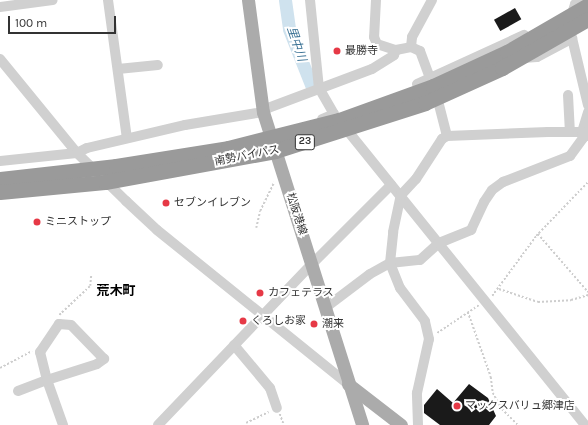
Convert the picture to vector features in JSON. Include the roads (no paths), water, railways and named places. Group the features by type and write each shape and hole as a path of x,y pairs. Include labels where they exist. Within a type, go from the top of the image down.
{"highway":[{"name":"南勢バイパス","path":"2,189 105,182 347,130 507,52 579,6"},
{"name":"南勢バイパス","path":"2,189 92,168 228,148 273,145 311,128 519,58 588,19"}],"main road":[{"name":"松阪港線","path":"248,0 263,112 362,425"},
{"path":"348,384 401,425"}],"street":[{"path":"0,7 53,0"},
{"path":"108,0 127,138"},
{"path":"310,0 319,88 334,114"},
{"path":"376,0 374,37 378,44 389,45 396,50 411,47 420,50 434,87 447,136"},
{"path":"411,47 412,37 432,0"},
{"path":"519,58 537,57 572,38 588,105"},
{"path":"0,161 77,153 127,138 185,125 263,112 268,108 372,69 394,55 396,50"},
{"path":"0,59 77,153 105,182 157,230 348,384"},
{"path":"118,69 158,65"},
{"path":"311,128 310,123 334,114 434,87"},
{"path":"568,94 570,132"},
{"path":"325,308 370,274 390,263 420,260 439,243 471,230 484,202 492,190 503,182 570,156 585,134 588,112"},
{"path":"347,130 391,185 401,195 585,425"},
{"path":"418,425 417,393 429,339 425,321 400,288 390,263 393,232 401,195 416,179 442,139 447,136 570,132 585,134"},
{"path":"158,425 312,264 391,185"},
{"path":"18,391 47,380 97,364 104,359 71,325 59,324 40,352 47,380 63,425"},
{"path":"234,346 270,388 277,408"}],"waterway":[{"name":"里中川","path":"285,0 289,29 312,87"}],"place":[{"name":"最勝寺","path":"337,51"},
{"name":"セブンイレブン","path":"166,203"},
{"name":"ミニストップ","path":"37,222"},
{"name":"カフェテラス","path":"260,293"},
{"name":"くろしお家","path":"243,321"},
{"name":"潮来","path":"314,324"},
{"name":"マックスバリュ郷津店","path":"457,406"}],"district":[{"name":"荒木町","path":"116,291"}]}
